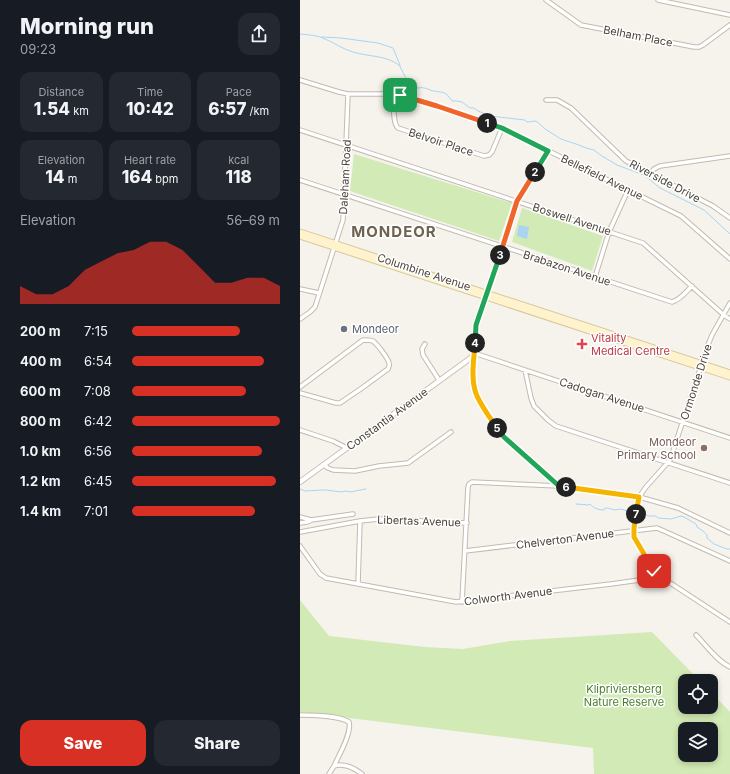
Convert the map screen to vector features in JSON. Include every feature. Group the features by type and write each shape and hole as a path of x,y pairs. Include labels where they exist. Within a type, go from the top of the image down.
{"main road":[{"name":"Columbine Avenue","path":"300,232 730,377"},
{"name":"Columbine Avenue","path":"300,236 335,245"},
{"name":"Columbine Avenue","path":"701,366 730,373"}],"street":[{"name":"Belham Place","path":"546,0 581,25 694,47 701,46 730,25"},
{"path":"658,0 730,15"},
{"name":"Bellefield Avenue","path":"300,80 348,94 394,94 408,97 502,128 681,216 730,259"},
{"name":"Daleham Road","path":"300,320 314,309 342,220 348,94"},
{"name":"Belvoir Place","path":"394,94 394,121 398,128 484,156 490,155 492,152 502,128"},
{"name":"Riverside Drive","path":"546,100 556,100 571,108 630,164 713,206 730,218"},
{"name":"Boswell Avenue","path":"300,130 646,244 730,319"},
{"path":"548,151 517,201 476,325 473,379 476,393 480,402 504,437 559,486"},
{"path":"650,174 654,169 660,166 730,156"},
{"name":"Brabazon Avenue","path":"300,180 672,302 679,299 692,286"},
{"path":"595,277 609,232 628,190"},
{"path":"300,289 319,293"},
{"name":"Ormonde Drive","path":"730,303 710,340 668,463 639,497 634,531 635,539 655,573 730,622"},
{"path":"300,387 361,341 371,340 385,355 389,362 389,366 384,371 362,388 338,403 300,393"},
{"path":"425,344 422,349 423,354 440,380"},
{"name":"Cadogan Avenue","path":"474,354 730,438"},
{"name":"Constantia Avenue","path":"300,482 474,354"},
{"path":"524,370 532,403 536,409 559,428 730,483"},
{"path":"300,430 333,441 347,448"},
{"path":"324,465 333,470 355,471 379,466 408,463 451,432"},
{"path":"462,602 468,487 472,482 559,486 639,497 678,508 730,533"},
{"path":"300,523 353,514"},
{"path":"300,518 311,520"},
{"name":"Libertas Avenue","path":"300,532 379,519 467,523"},
{"path":"358,584 360,521"},
{"name":"Chelverton Avenue","path":"465,551 660,529 730,561"},
{"name":"Colworth Avenue","path":"300,546 320,574 324,577 450,601 462,602 661,577"},
{"path":"696,635 725,665 730,668"},
{"path":"300,715 332,717 349,722 350,726 348,735 329,774"},
{"path":"334,766 341,764 362,774"}],"green space":[{"path":"354,154 512,203 499,241 350,191"},
{"path":"522,208 603,236 592,271 512,242"},
{"name":"Klipriviersberg Nature Reserve","path":"300,600 329,636 425,647 463,649 510,641 652,632 693,674 678,674 678,714 718,714 718,699 730,712 730,774 594,774 593,748 300,712"}],"water":[{"path":"519,225 529,227 527,239 517,236"}],"waterway":[{"path":"300,34 319,37 359,54 395,62 400,66 407,79 415,87 444,93 452,101 462,102 470,108 474,108 490,116 525,120 527,122 536,121 545,129 561,139 594,150 617,165 644,175 660,188 704,210 730,234"},
{"path":"322,37 378,43 393,48 400,65"},
{"path":"300,489 305,491 325,490 342,492 352,492 366,489"},
{"path":"576,504 590,504 594,508 602,510 607,508 635,512"},
{"path":"638,512 649,516 656,516 658,518 671,519 681,516 684,517 696,524 697,527 703,531 707,535 707,538 714,544 730,549"}],"place":[{"name":"Mondeor","path":"344,329"},
{"name":"Vitality Medical Centre","path":"582,344"},
{"name":"Mondeor Primary School","path":"704,448"}],"district":[{"name":"MONDEOR","path":"394,232"}],"route":[{"path":"400,95 502,128 548,151 517,201 476,325 473,355 473,379 477,397 502,435 559,486 639,497 634,524 634,537 654,571"}]}
